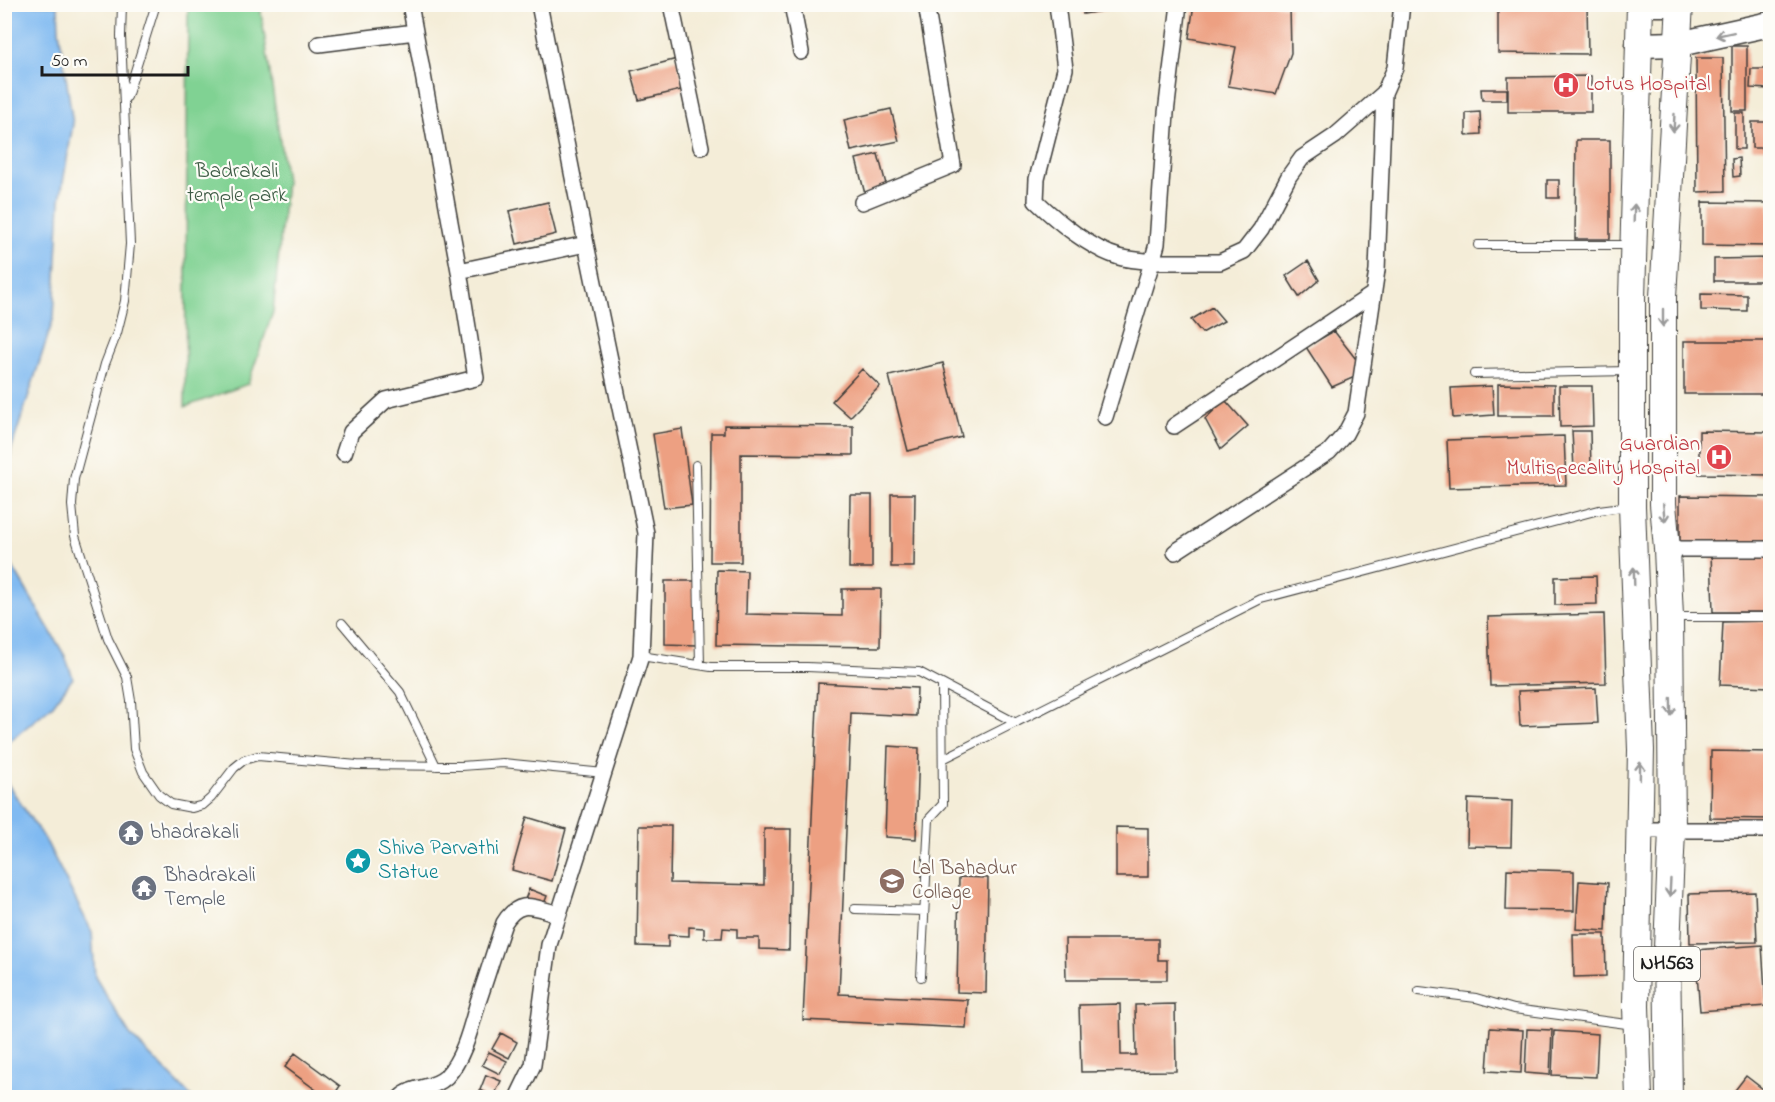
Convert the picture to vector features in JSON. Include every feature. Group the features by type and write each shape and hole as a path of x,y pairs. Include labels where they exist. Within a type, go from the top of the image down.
{"highway":[{"name":"NH563","path":"1639,1098 1636,1025 1641,750 1632,506 1632,371 1633,245 1641,4"},
{"name":"NH563","path":"1669,1098 1667,948 1672,830 1670,617 1663,504 1663,297 1680,4"}],"main road":[{"path":"1641,4 1666,4"},
{"path":"1638,45 1678,44 1770,24"}],"street":[{"path":"344,453 351,432 386,400 476,378 459,271 410,4"},
{"path":"517,1098 533,1065 549,945 641,656 646,533 539,4"},
{"path":"671,4 701,147"},
{"path":"792,4 801,52"},
{"path":"862,202 953,165 926,4"},
{"path":"1057,4 1065,69 1037,179 1036,201 1053,217 1091,244 1118,257 1152,262 1220,262 1244,251 1261,229 1289,176 1302,158 1335,136 1383,93 1395,68 1402,4"},
{"path":"1105,417 1157,244 1166,113 1179,4"},
{"path":"319,44 415,32"},
{"path":"1175,552 1329,452 1346,434 1356,413 1377,270 1383,93"},
{"path":"459,271 586,244"},
{"path":"1174,426 1373,294"},
{"path":"1667,549 1770,549"},
{"path":"1640,830 1770,830"},
{"path":"400,1098 412,1090 437,1083 445,1078 455,1064 465,1045 504,923 510,913 524,906 559,914"}],"lane":[{"path":"122,4 121,36 130,243 125,301 117,333 105,364 74,479 72,505 75,536 108,639 127,677 134,749 143,772 159,795 171,804 192,808 203,805 211,798 244,760 258,756 357,765 503,763 604,773"},
{"path":"124,105 156,4"},
{"path":"1478,245 1633,245"},
{"path":"1474,374 1632,371"},
{"path":"696,465 700,665"},
{"path":"943,759 1261,599 1443,553 1599,510 1632,506"},
{"path":"1670,617 1770,616"},
{"path":"342,623 400,693 436,765"},
{"path":"641,656 700,665 919,672 1016,723"},
{"path":"921,977 929,819 943,804 942,685"},
{"path":"925,893 950,894"},
{"path":"855,909 924,911"},
{"path":"1419,991 1476,998 1514,1008 1636,1025"}],"green space":[{"name":"Badrakali temple park","path":"188,5 260,5 286,181 273,312 248,384 185,407"}],"water":[{"path":"5,4 58,5 59,30 73,124 60,200 54,317 11,450 5,547"},
{"path":"4,552 65,656 73,678 53,705 5,745"},
{"path":"5,780 47,843 92,932 95,977 130,1035 192,1097 5,1097"}],"building":[{"path":"1194,4 1270,4 1290,7 1291,53 1276,94 1228,86 1236,47 1189,38"},
{"path":"1313,4 1329,4 1329,5 1314,9"},
{"path":"1083,5 1131,5 1132,6 1083,14"},
{"path":"1498,5 1587,5 1588,54 1498,53"},
{"path":"1732,46 1747,46 1747,111 1732,111"},
{"path":"1696,58 1723,58 1725,191 1697,192"},
{"path":"677,59 685,89 639,100 631,71"},
{"path":"1751,69 1770,69 1770,89 1750,88"},
{"path":"1591,76 1591,112 1508,112 1508,77"},
{"path":"1481,89 1507,89 1507,100 1482,100"},
{"path":"891,109 899,141 851,151 844,120"},
{"path":"1480,112 1481,134 1466,135 1466,113"},
{"path":"1735,113 1744,113 1744,149 1735,149"},
{"path":"1752,122 1770,122 1770,148 1752,148"},
{"path":"1576,140 1610,140 1610,239 1575,239"},
{"path":"878,154 887,188 865,194 856,159"},
{"path":"1739,158 1740,176 1733,177 1732,159"},
{"path":"1547,180 1559,180 1559,198 1547,198"},
{"path":"548,202 556,234 517,244 509,211"},
{"path":"1702,202 1770,203 1770,246 1702,245"},
{"path":"1770,258 1770,281 1714,281 1714,259"},
{"path":"1308,261 1319,280 1299,297 1286,276"},
{"path":"1701,294 1747,295 1747,311 1701,310"},
{"path":"1212,307 1224,321 1202,333 1191,320"},
{"path":"1334,331 1366,372 1332,387 1306,347"},
{"path":"1684,341 1770,341 1770,394 1684,394"},
{"path":"943,363 962,437 908,451 889,376"},
{"path":"862,369 880,386 850,417 832,401"},
{"path":"1498,384 1554,385 1554,416 1498,416"},
{"path":"1492,386 1494,415 1453,418 1451,388"},
{"path":"1559,386 1592,386 1593,426 1560,427"},
{"path":"1225,400 1248,426 1221,449 1205,419"},
{"path":"724,425 853,426 853,455 741,454 741,562 710,562 711,433 724,433"},
{"path":"682,429 692,505 664,508 653,434"},
{"path":"1572,431 1590,431 1591,469 1574,469"},
{"path":"1699,431 1770,432 1770,475 1699,474"},
{"path":"1564,436 1566,485 1449,488 1447,440"},
{"path":"891,494 915,494 914,567 891,567"},
{"path":"850,495 872,495 872,568 849,568"},
{"path":"1680,496 1770,497 1770,545 1680,544"},
{"path":"1711,552 1770,552 1770,612 1713,612"},
{"path":"717,570 747,571 746,614 842,616 842,589 881,589 880,647 716,645"},
{"path":"1596,576 1597,604 1555,605 1555,577"},
{"path":"665,581 696,581 696,645 665,644"},
{"path":"1604,614 1606,683 1490,686 1488,617"},
{"path":"1770,621 1770,687 1720,685 1723,622"},
{"path":"818,683 917,688 916,716 851,713 839,994 968,1000 966,1028 803,1020"},
{"path":"1596,688 1598,723 1520,726 1518,691"},
{"path":"888,746 919,748 916,839 885,837"},
{"path":"1711,751 1770,752 1770,819 1710,818"},
{"path":"1468,799 1512,801 1511,847 1467,846"},
{"path":"527,817 566,829 552,881 512,870"},
{"path":"639,826 671,826 670,883 764,885 764,829 791,829 789,950 759,949 759,938 737,938 737,929 723,928 722,938 704,938 704,928 689,927 689,936 668,935 668,947 637,946"},
{"path":"1116,827 1148,828 1148,877 1116,877"},
{"path":"1507,869 1574,871 1574,911 1506,910"},
{"path":"959,877 988,878 986,993 957,992"},
{"path":"1579,881 1608,883 1606,931 1576,929"},
{"path":"529,889 547,896 542,909 524,902"},
{"path":"1755,892 1757,942 1690,943 1689,894"},
{"path":"1573,934 1605,934 1606,976 1574,977"},
{"path":"1065,939 1158,939 1158,960 1167,960 1167,980 1066,980"},
{"path":"1762,945 1766,1006 1700,1011 1695,950"},
{"path":"1120,1004 1121,1055 1136,1055 1135,1005 1175,1004 1176,1071 1081,1072 1079,1005"},
{"path":"1490,1028 1523,1030 1521,1073 1487,1071"},
{"path":"1527,1029 1552,1030 1550,1075 1525,1073"},
{"path":"1554,1031 1598,1034 1596,1077 1552,1075"},
{"path":"501,1033 517,1042 509,1058 492,1049"},
{"path":"489,1052 507,1061 500,1074 482,1065"},
{"path":"295,1053 340,1086 332,1098 327,1098 285,1067"},
{"path":"486,1075 501,1081 494,1096 480,1090"},
{"path":"1746,1076 1764,1090 1758,1098 1729,1098"},
{"path":"476,1092 487,1098 473,1098"}],"place":[{"name":"Lotus Hospital","path":"1566,85"},
{"name":"Guardian Multispecality Hospital","path":"1719,457"},
{"name":"bhadrakali","path":"131,833"},
{"name":"Shiva Parvathi Statue","path":"358,861"},
{"name":"Lal Bahadur Collage","path":"892,881"},
{"name":"Bhadrakali Temple","path":"144,888"}]}
